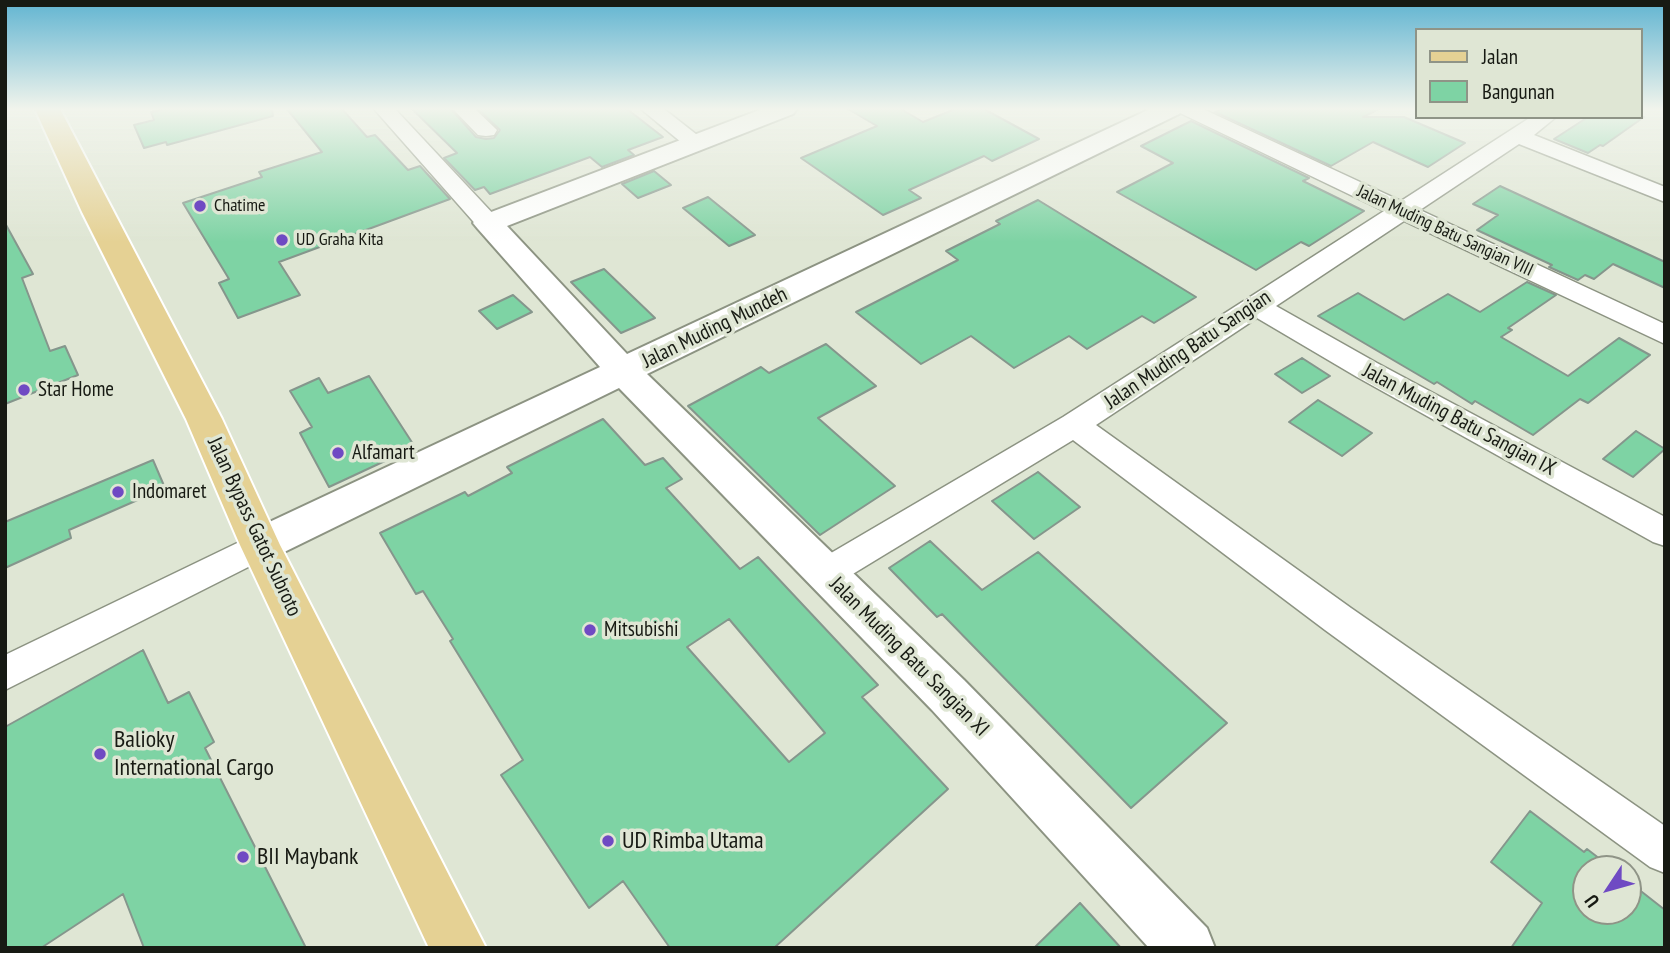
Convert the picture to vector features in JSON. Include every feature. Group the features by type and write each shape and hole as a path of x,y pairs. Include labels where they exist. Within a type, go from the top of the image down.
{"main road":[{"name":"Jalan Bypass Gatot Subroto","path":"69,153 204,419 260,545 458,948"}],"street":[{"path":"428,153 488,223 666,153"},
{"name":"Jalan Muding Mundeh","path":"260,545 1078,153"},
{"name":"Jalan Muding Batu Sangian VIII","path":"1281,153 1665,335"},
{"name":"Jalan Muding Batu Sangian","path":"826,573 1074,425 1491,153"},
{"path":"1562,153 1665,195"},
{"name":"Jalan Muding Batu Sangian XI","path":"488,223 624,372 948,695 1187,948"},
{"name":"Jalan Muding Batu Sangian IX","path":"1255,305 1367,370 1665,533"},
{"path":"1074,425 1338,619 1665,852"},
{"path":"5,673 260,545"}],"building":[{"path":"317,153 392,153 408,170 420,166 450,199 279,262 300,295 238,318 219,283 229,279 183,203 262,177 259,172"},
{"path":"456,153 634,155 602,167 590,157 490,194 484,187 475,190 444,158"},
{"path":"812,153 1008,153 992,161 984,156 909,190 921,198 883,215 801,158"},
{"path":"1155,153 1258,153 1309,178 1303,181 1364,211 1309,246 1301,242 1256,270 1117,192 1173,163"},
{"path":"1304,153 1353,153 1331,166"},
{"path":"1398,153 1449,153 1428,167"},
{"path":"654,171 671,185 638,198 622,184"},
{"path":"1500,186 1665,262 1665,288 1613,264 1594,279 1585,275 1578,280 1477,230 1498,215 1473,204"},
{"path":"708,197 755,235 729,246 683,208"},
{"path":"1038,200 1196,297 1154,323 1142,316 1087,349 1069,336 1014,368 971,336 921,364 856,312 958,260 946,251 1000,224 996,221"},
{"path":"5,223 33,274 22,278 50,351 65,346 78,375 5,404"},
{"path":"604,269 655,318 621,333 571,282"},
{"path":"1527,282 1556,295 1508,328 1512,330 1501,337 1568,376 1619,338 1650,355 1588,403 1580,399 1533,435 1475,401 1472,404 1437,382 1434,384 1318,316 1358,293 1404,320 1448,294 1480,312"},
{"path":"513,295 532,312 497,329 479,311"},
{"path":"826,344 876,386 818,418 895,486 820,535 688,406 761,367 769,373"},
{"path":"1302,358 1330,376 1302,393 1275,374"},
{"path":"369,376 415,447 329,487 300,433 312,427 290,391 319,378 328,393"},
{"path":"1318,400 1372,433 1342,456 1289,422"},
{"path":"603,419 645,465 663,458 682,479 666,488 740,569 758,557 878,685 862,697 948,789 774,948 670,948 623,881 589,908 501,775 523,760 450,641 453,639 423,591 416,594 380,533 465,492 468,496 512,473 507,467","holes":["729,619 825,733 789,762 687,647"]},
{"path":"1636,431 1665,449 1633,477 1603,459"},
{"path":"153,460 165,488 69,530 71,538 5,568 5,522"},
{"path":"1038,472 1080,507 1034,539 992,501"},
{"path":"930,541 982,590 1038,552 1227,723 1131,808 942,614 937,617 889,568"},
{"path":"143,650 168,703 189,692 214,742 205,748 306,948 144,948 123,894 41,948 5,948 5,727"},
{"path":"1530,811 1584,852 1587,849 1595,855 1572,855 1572,925 1642,925 1642,892 1665,910 1665,948 1511,948 1542,903 1491,862"},
{"path":"1080,903 1121,948 1034,948"}],"place":[{"name":"Chatime","path":"200,206"},
{"name":"UD Graha Kita","path":"282,240"},
{"name":"Star Home","path":"24,390"},
{"name":"Alfamart","path":"338,453"},
{"name":"Indomaret","path":"118,492"},
{"name":"Mitsubishi","path":"590,630"},
{"name":"Balioky International Cargo","path":"100,754"},
{"name":"UD Rimba Utama","path":"608,841"},
{"name":"BII Maybank","path":"243,857"}]}
